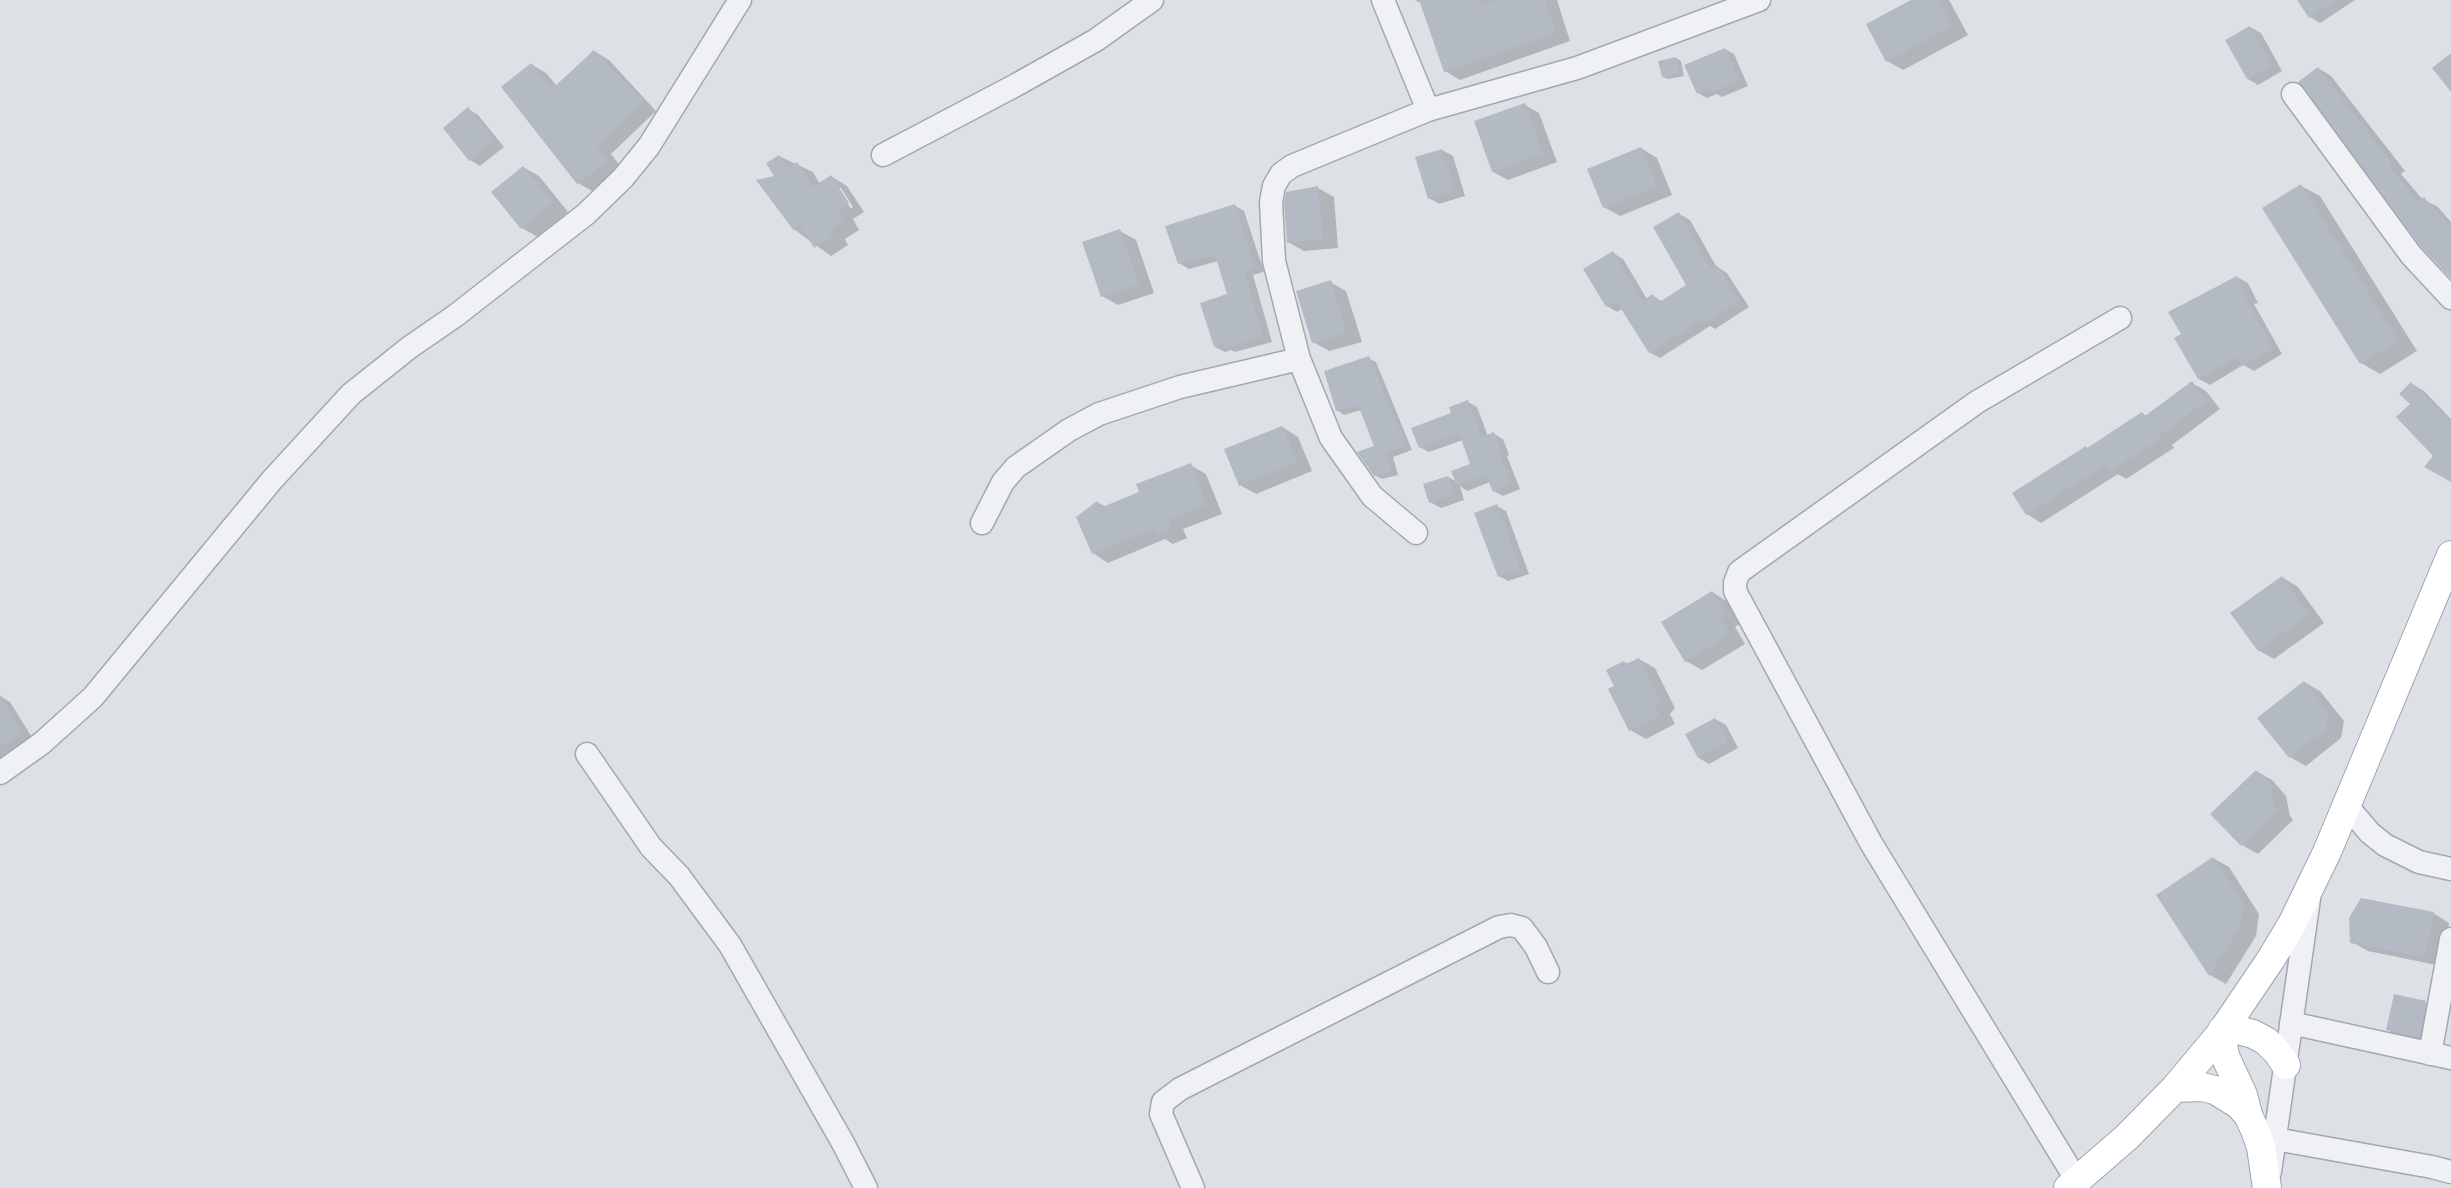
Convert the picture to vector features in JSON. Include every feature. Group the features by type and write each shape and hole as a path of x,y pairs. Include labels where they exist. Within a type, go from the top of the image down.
{"main road":[{"path":"2073,1184 2127,1137 2175,1088 2222,1032 2271,959 2310,888 2451,555"},
{"path":"2222,1032 2238,1030 2253,1034 2266,1041 2278,1052 2286,1065"},
{"path":"2222,1032 2225,1056 2243,1095 2248,1115 2261,1147 2268,1188"},
{"path":"2175,1088 2202,1087 2215,1090 2233,1100 2248,1115"}],"street":[{"path":"0,773 42,743 93,697 272,480 351,394 586,214 623,178 649,146 740,0"},
{"path":"883,155 1096,40 1152,0"},
{"path":"1383,0 1428,110"},
{"path":"1416,533 1372,496 1331,438 1299,359 1274,262 1270,202 1274,186 1281,174 1292,166 1428,110 1577,68 1759,0"},
{"path":"2293,94 2411,255 2451,298"},
{"path":"2073,1184 1871,843 1735,591 1735,583 1740,572 1978,402 2120,318"},
{"path":"982,524 1002,482 1016,467 1069,430 1098,414 1180,387 1299,359"},
{"path":"587,754 651,847 679,876 730,945 844,1142 866,1188"},
{"path":"2346,805 2370,833 2385,845 2419,862 2451,869"},
{"path":"2268,1188 2310,888"},
{"path":"1193,1188 1161,1114 1163,1102 1180,1089 1499,927 1511,924 1522,928 1536,947 1548,972"},
{"path":"2292,1023 2440,1056 2451,939"},
{"path":"2275,1139 2451,1172"}],"building":[{"path":"1419,0 1479,0 1480,6 1497,0 1545,0 1556,33 1444,72"},
{"path":"1911,0 1939,0 1952,26 1886,62 1866,24"},
{"path":"2297,0 2336,0 2309,18"},
{"path":"2250,26 2272,65 2247,79 2225,40"},
{"path":"1725,48 1739,80 1712,92 1710,88 1697,94 1684,65"},
{"path":"594,50 643,102 597,145 608,160 577,184 501,87 531,63 552,89"},
{"path":"2451,53 2451,92 2432,68"},
{"path":"1676,57 1680,73 1662,77 1658,61"},
{"path":"2318,67 2392,163 2389,166 2418,201 2424,197 2451,229 2451,279 2421,247 2298,82"},
{"path":"1525,103 1543,154 1492,172 1474,121"},
{"path":"468,107 495,141 469,161 443,128"},
{"path":"1641,147 1657,186 1603,208 1587,169"},
{"path":"1442,149 1455,190 1428,199 1415,157"},
{"path":"779,155 787,168 797,162 813,187 831,175 849,203 838,210 844,220 829,230 833,236 814,248 799,223 794,231 756,180 774,176 766,163"},
{"path":"523,166 553,202 521,229 491,192"},
{"path":"2301,184 2398,340 2360,364 2262,208"},
{"path":"1318,186 1323,239 1287,243 1284,203 1286,192"},
{"path":"1235,204 1255,267 1244,270 1263,337 1224,348 1223,344 1214,347 1200,303 1227,294 1215,255 1178,264 1165,226"},
{"path":"1679,212 1711,269 1717,265 1739,301 1703,324 1701,320 1649,353 1616,301 1606,307 1583,269 1613,251 1642,301 1653,294 1658,303 1686,285 1653,227"},
{"path":"1120,229 1139,284 1101,297 1082,242"},
{"path":"2237,276 2248,296 2245,298 2273,348 2242,366 2237,357 2198,379 2174,338 2181,334 2168,312"},
{"path":"1331,280 1346,333 1312,343 1296,291"},
{"path":"1369,356 1406,445 1386,453 1391,471 1374,476 1357,452 1374,446 1358,405 1336,411 1324,371"},
{"path":"2192,381 2206,401 2158,437 2160,439 2110,471 2106,465 2026,515 2012,493 2142,412 2145,416"},
{"path":"2411,382 2451,423 2451,482 2424,467 2433,456 2396,417 2410,404 2399,394"},
{"path":"1468,400 1482,437 1494,432 1501,450 1498,451 1512,484 1493,492 1486,475 1457,486 1451,471 1470,464 1459,433 1419,448 1411,428 1451,413 1449,407"},
{"path":"1282,426 1297,462 1239,486 1224,449"},
{"path":"1191,463 1207,505 1168,520 1172,529 1156,535 1154,529 1092,554 1076,517 1097,501 1100,508 1139,492 1136,484"},
{"path":"1448,476 1455,494 1429,503 1423,484"},
{"path":"1497,504 1520,569 1498,577 1474,513"},
{"path":"2282,576 2309,614 2258,651 2230,613"},
{"path":"1712,591 1726,614 1720,618 1730,634 1685,662 1661,622"},
{"path":"1639,658 1660,699 1655,705 1660,715 1629,731 1608,689 1614,686 1606,670 1624,661 1626,664"},
{"path":"2304,681 2328,711 2326,729 2289,758 2257,718"},
{"path":"0,695 23,733 0,747"},
{"path":"1715,718 1728,742 1698,758 1685,734"},
{"path":"2256,770 2271,785 2274,806 2278,810 2241,846 2210,814"},
{"path":"2213,857 2244,904 2240,926 2209,976 2156,895"},
{"path":"2361,898 2434,912 2425,957 2350,943 2349,918"},
{"path":"2394,994 2426,1001 2420,1038 2386,1030"}]}
